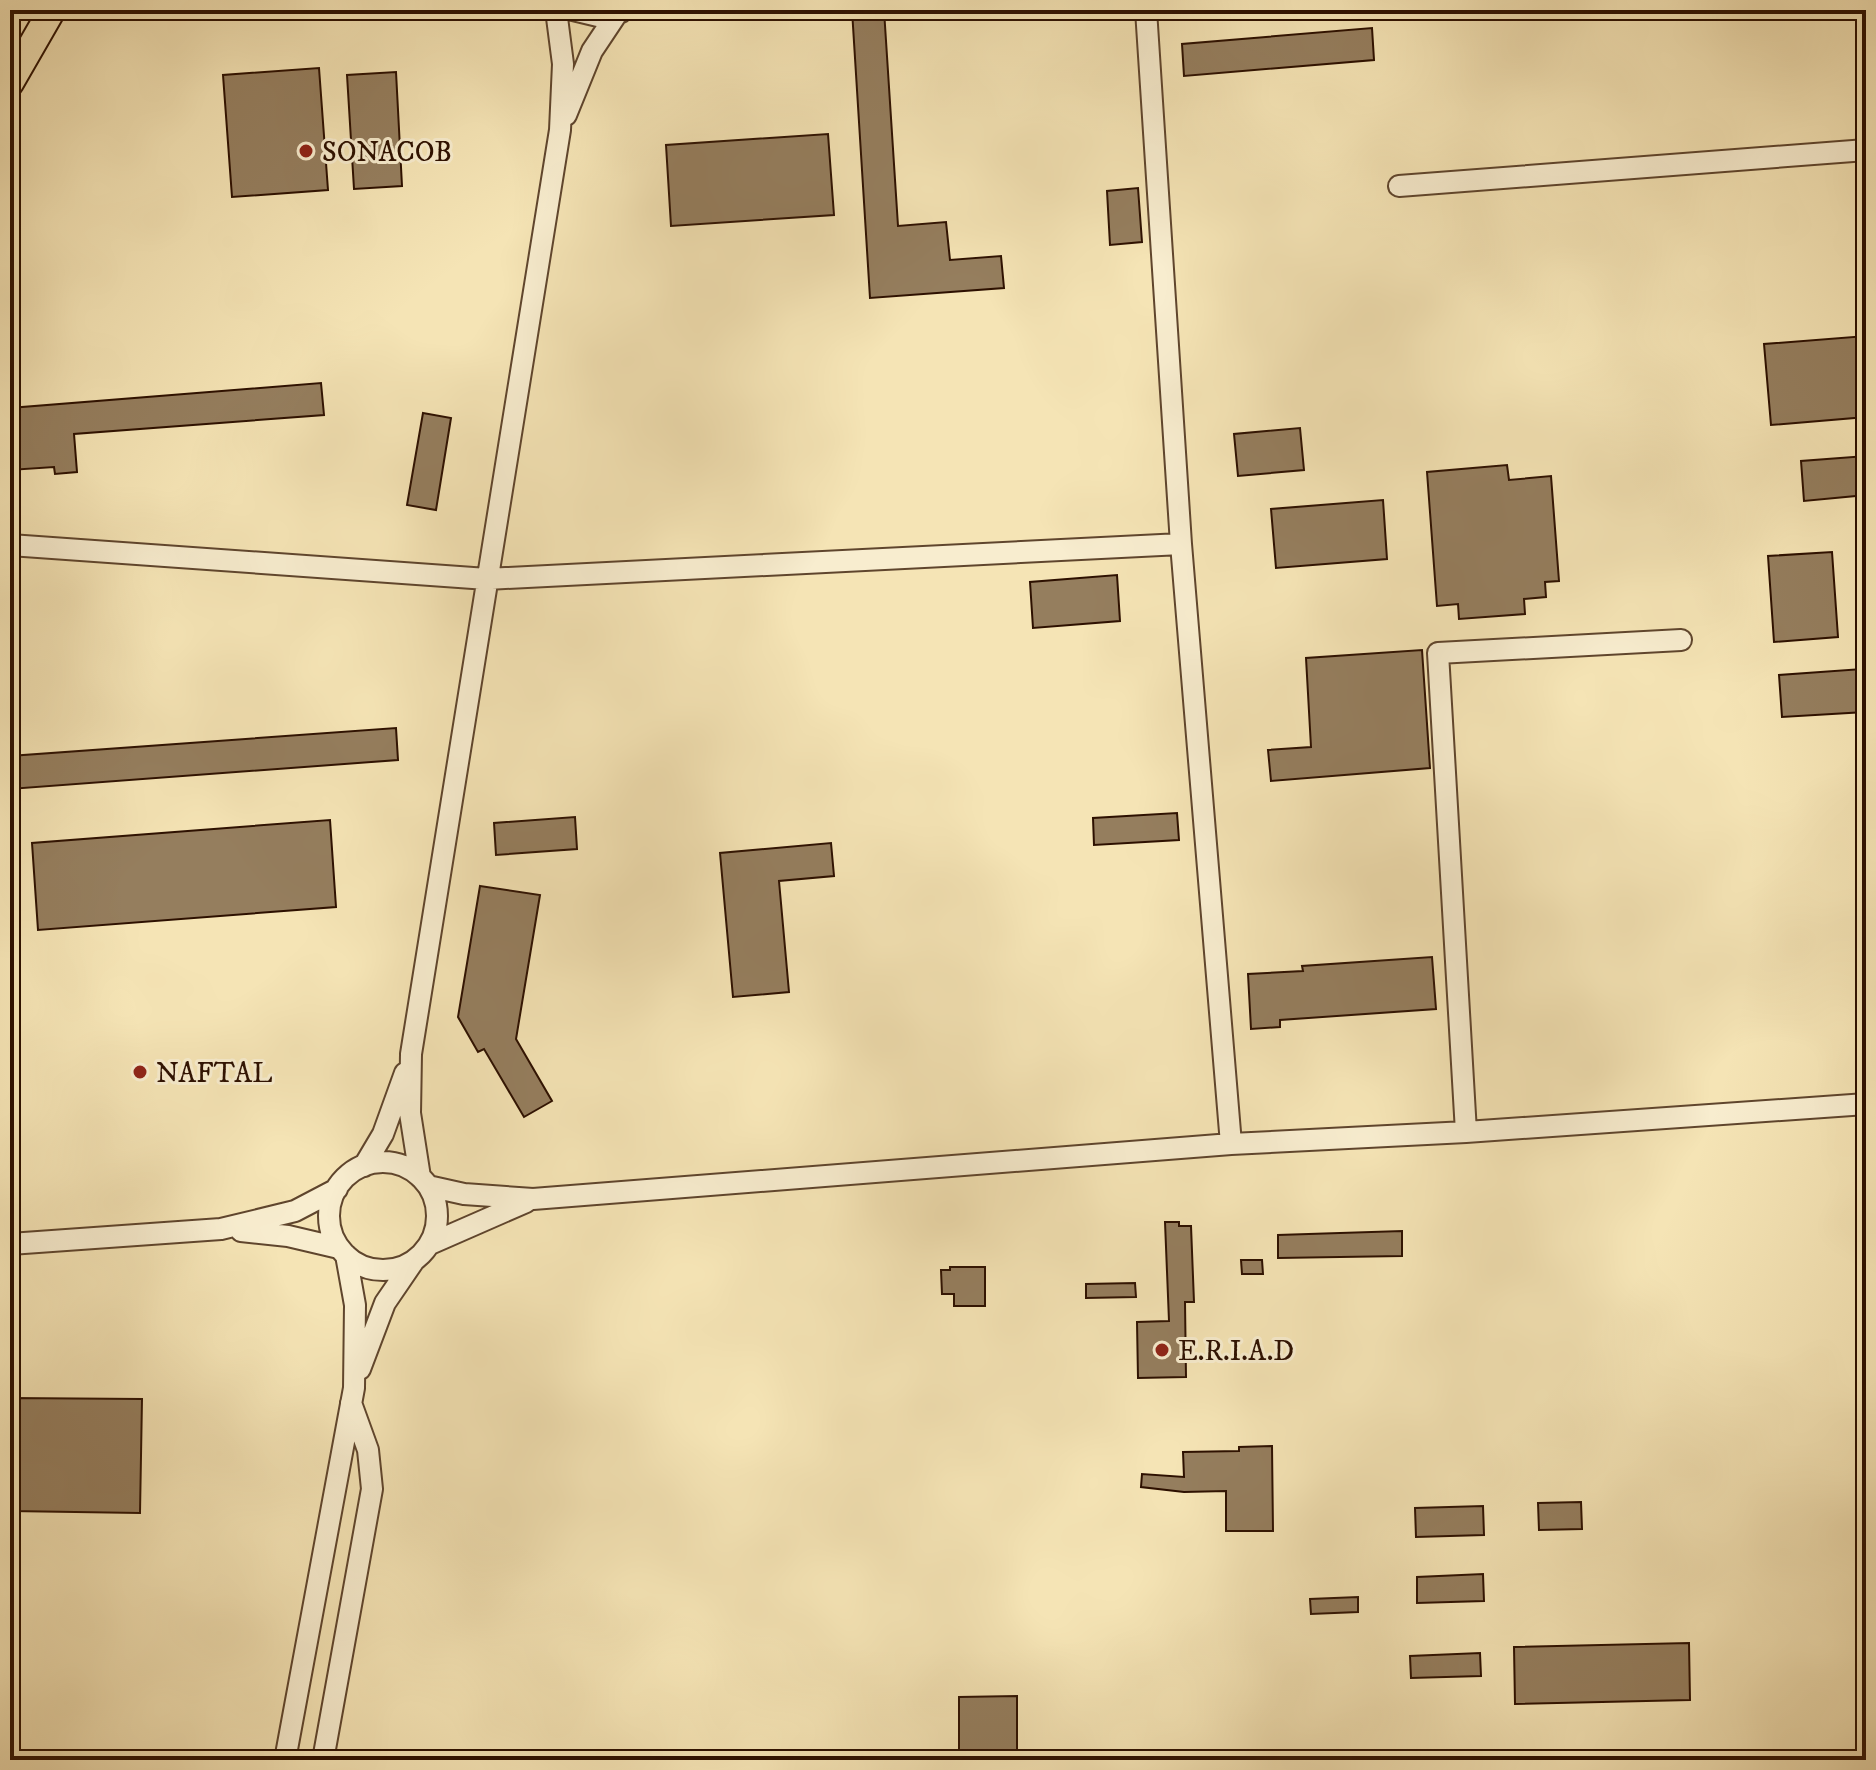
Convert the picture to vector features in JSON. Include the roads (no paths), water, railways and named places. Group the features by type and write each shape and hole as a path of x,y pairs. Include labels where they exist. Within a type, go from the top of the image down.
{"main road":[{"path":"10,83 57,10"}],"street":[{"path":"430,1244 435,1232 437,1209 424,1182 410,1113 411,1054 560,130 563,64 556,10"},
{"path":"573,10 598,16 621,11"},
{"path":"1146,10 1181,544 1231,1144"},
{"path":"560,130 592,51 621,11"},
{"path":"1399,186 1866,150"},
{"path":"10,545 487,579 1181,544"},
{"path":"1466,1132 1438,653 1681,640"},
{"path":"364,1166 386,1126 411,1054"},
{"path":"285,1760 352,1396 355,1305 343,1252 330,1225 332,1200 337,1189 353,1172 364,1166 388,1163 411,1170 424,1182 464,1194 533,1199 1231,1144 1466,1132 1866,1104"},
{"path":"10,1244 221,1229 295,1211 337,1189"},
{"path":"323,1760 372,1489 372,1464 352,1396 385,1303 413,1261 430,1244 533,1199"},
{"path":"221,1229 288,1236 343,1252 367,1268 391,1270 413,1261"}],"place":[{"name":"SONACOB","path":"306,151"},
{"name":"NAFTAL","path":"140,1072"},
{"name":"E.R.I.A.D","path":"1162,1350"}]}
